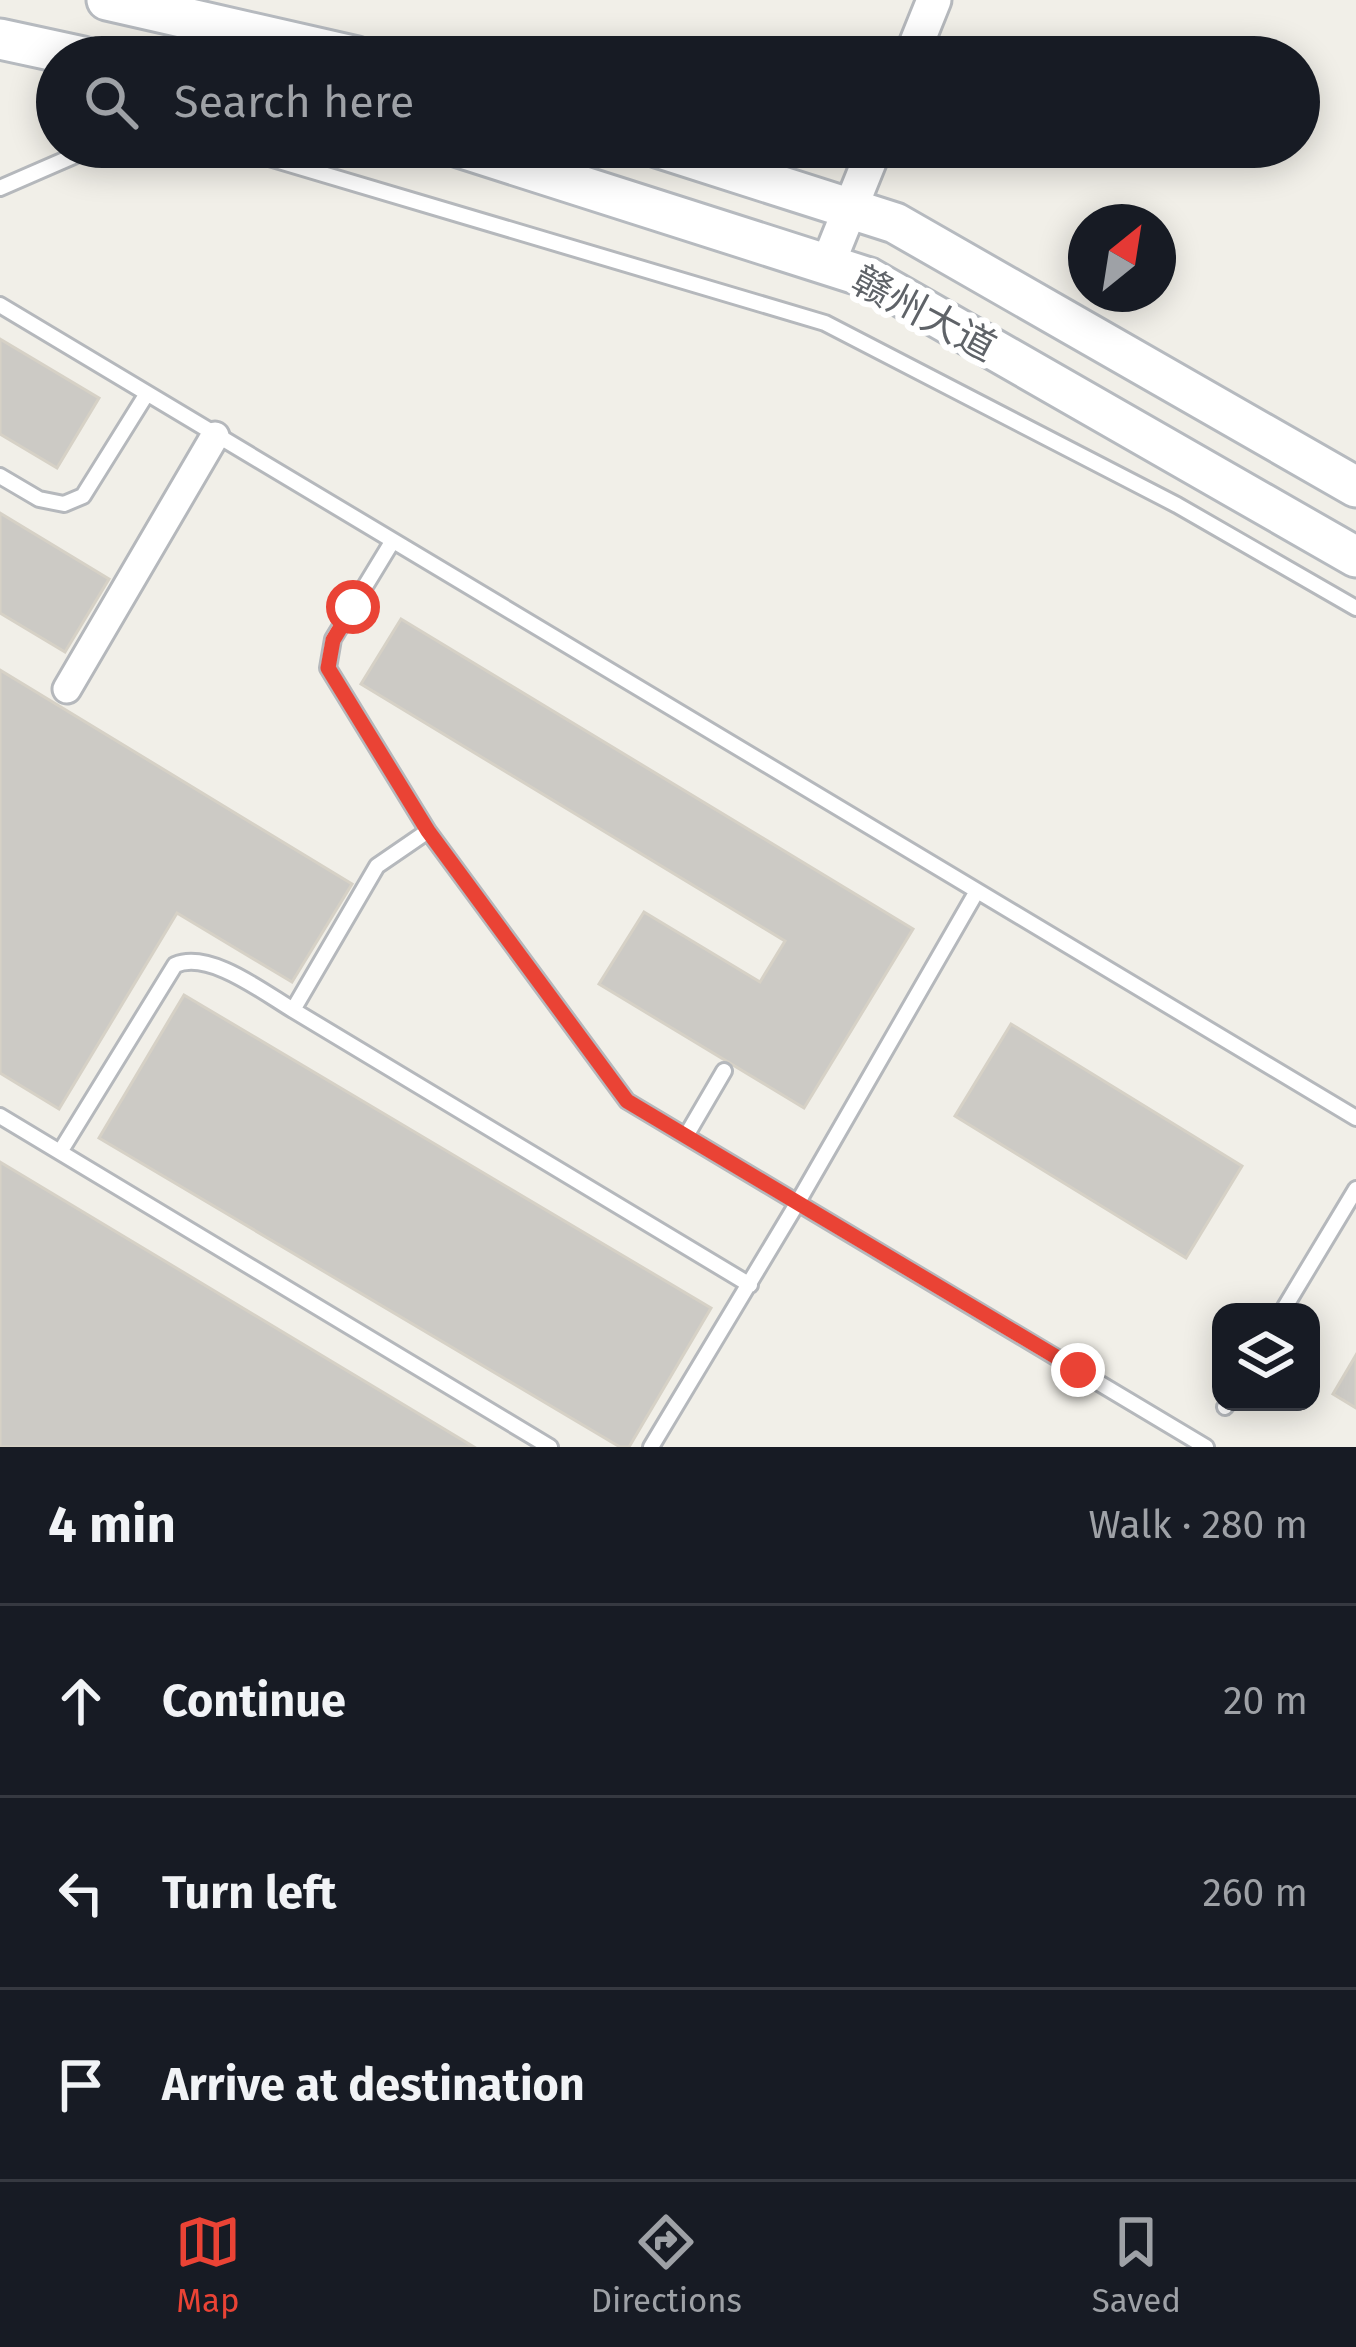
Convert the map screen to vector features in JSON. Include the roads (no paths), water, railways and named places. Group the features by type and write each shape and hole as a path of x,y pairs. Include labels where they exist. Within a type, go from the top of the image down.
{"main road":[{"path":"107,0 265,36"},
{"path":"146,0 186,18"},
{"path":"0,39 36,47"},
{"name":"赣州大道","path":"524,168 869,278 1356,557"},
{"name":"赣州大道","path":"722,168 895,224 1356,488"}],"street":[{"path":"919,36 934,0"},
{"path":"827,266 867,168"},
{"path":"67,689 215,436"}],"lane":[{"path":"0,188 46,168"},
{"path":"303,168 825,323 1177,505 1356,608"},
{"path":"0,305 1356,1118"},
{"path":"0,476 40,499 64,504 83,496 146,394"},
{"path":"392,542 333,640 328,668 428,831 627,1101 1200,1445"},
{"path":"293,1010 377,866 428,831"},
{"path":"651,1447 977,891"},
{"path":"60,1152 175,965 188,959 216,966 293,1010 749,1285"},
{"path":"686,1136 724,1071"},
{"path":"0,1116 550,1447"},
{"path":"1287,1303 1356,1189"}]}
